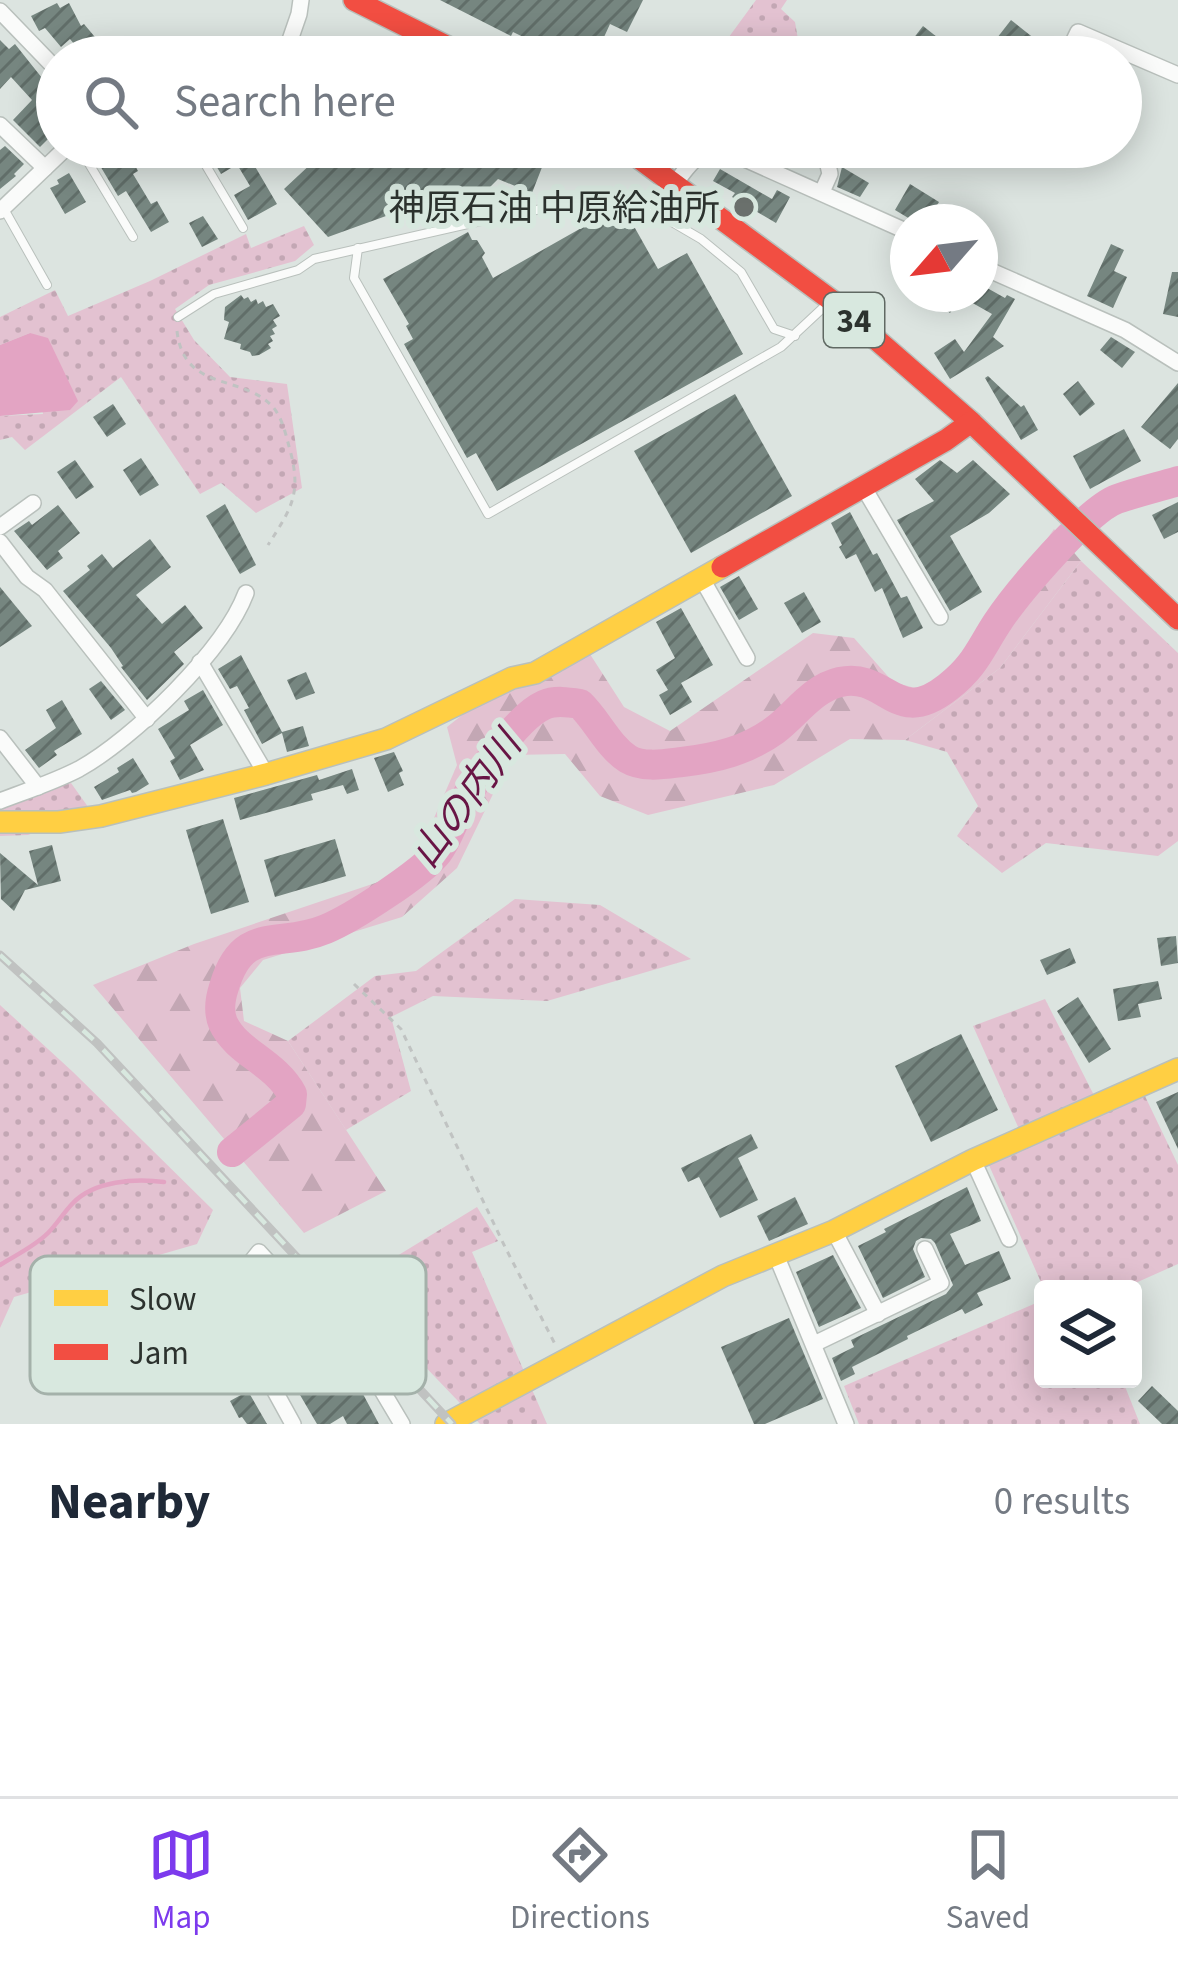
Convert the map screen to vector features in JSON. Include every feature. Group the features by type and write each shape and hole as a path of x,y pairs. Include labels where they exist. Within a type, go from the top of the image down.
{"main road":[{"path":"354,0 426,36"},
{"name":"34","path":"653,168 831,300 971,422 1178,619"},
{"path":"0,822 101,816 266,774 408,730 512,678 535,673 864,488 971,422"},
{"path":"446,1424 723,1276 834,1231 973,1160 1178,1069"}],"street":[{"path":"291,36 301,0"},
{"path":"0,11 36,48"},
{"path":"1142,60 1178,75"},
{"path":"0,125 36,159"},
{"path":"2,210 44,168"},
{"path":"675,184 686,168"},
{"path":"767,168 890,224"},
{"path":"822,192 829,168"},
{"path":"998,274 1125,330 1178,363"},
{"path":"864,488 940,617"},
{"path":"0,527 33,503"},
{"path":"0,542 27,577 45,590 147,719"},
{"path":"702,580 747,658"},
{"path":"0,802 75,771 109,751 147,719 200,662 247,593"},
{"path":"200,662 266,774"},
{"path":"0,738 38,787"},
{"path":"973,1160 1009,1239"},
{"path":"834,1231 878,1315"},
{"path":"814,1344 941,1283 926,1249"},
{"path":"776,1255 846,1424"},
{"path":"276,1394 293,1424"},
{"path":"384,1394 402,1424"}],"lane":[{"path":"92,168 133,237"},
{"path":"207,168 243,228"},
{"path":"178,317 214,294 298,270 314,259 624,194 700,238 741,272 774,329 795,336"},
{"path":"2,210 47,285"},
{"path":"358,248 354,278 488,514 781,347 831,300"}],"path":[{"path":"178,317 177,338 188,362 202,376 272,406 282,421 297,475 296,492 268,545"},
{"path":"354,984 401,1029 564,1361"}],"green space":[{"path":"756,0 787,0 781,9 795,22 797,36 730,36"},
{"path":"304,226 314,245 295,261 209,285 175,309 194,340 230,377 287,384 302,488 256,513 221,483 200,494 121,377 25,450 12,437 0,440 0,416 43,414 30,333 0,345 0,317 55,290 68,316 246,234 251,248"},
{"path":"1054,529 1081,561 1000,668 905,740 850,739 774,785 648,815 600,796 565,754 512,755 457,868 402,917 263,960 240,988 244,1021 288,1041 386,1191 304,1233 93,985 194,944 411,871 457,765 447,727 481,700 588,651 624,707 670,731 813,633 854,638 893,682 926,691 963,659"},
{"path":"1081,561 1178,653 1178,841 1158,856 1046,843 1002,873 957,836 978,806 947,752 905,740 1000,668"},
{"path":"71,783 91,811 28,835 0,836 0,797 33,795"},
{"path":"515,899 600,905 691,959 547,1001 433,996 391,1017 411,1091 346,1130 288,1041 375,976 416,971"},
{"path":"1045,999 1102,1111 1143,1092 1178,1165 1178,1264 1142,1280 1040,1280 988,1163 1027,1147 973,1026"},
{"path":"0,1005 213,1210 197,1244 156,1256 30,1256 30,1292 14,1297 0,1328"},
{"path":"477,1207 498,1241 472,1252 547,1424 480,1424 426,1368 426,1256 397,1256"},
{"path":"1034,1304 1034,1388 1126,1388 1140,1424 859,1424 844,1386"}],"shaded area":[{"path":"30,333 48,338 78,401 70,410 0,416 0,345"}],"building":[{"path":"440,0 643,0 627,32 610,24 604,36 521,36 513,32 511,36"},
{"path":"57,3 60,8 69,3 81,26 94,36 52,36 45,28 39,31 31,16"},
{"path":"1011,20 1031,36 999,36"},
{"path":"923,26 936,36 915,36"},
{"path":"0,40 9,49 15,44 36,70 36,143 13,120 32,100 11,77 0,89"},
{"path":"5,146 24,164 0,189 0,150"},
{"path":"101,168 136,168 133,174 151,204 157,201 169,222 151,232 126,191 118,196"},
{"path":"239,168 256,168 277,204 248,220 234,195 250,186"},
{"path":"306,168 542,168 532,193 498,179 489,188 328,237 284,189"},
{"path":"842,168 869,183 860,197 837,187"},
{"path":"720,169 772,199 777,190 790,197 776,223 713,181"},
{"path":"69,173 86,202 65,214 50,188"},
{"path":"910,184 939,202 938,204 898,204"},
{"path":"622,205 658,269 687,253 743,354 497,491 476,453 467,458 404,344 413,339 409,324 383,279 468,232 485,253 482,257 493,278"},
{"path":"203,216 218,239 202,247 189,223"},
{"path":"1111,244 1124,250 1114,271 1127,277 1113,308 1087,296"},
{"path":"1172,272 1178,272 1178,317 1163,314"},
{"path":"998,294 1015,299 993,337 1004,346 950,379 934,353 955,339 964,352 992,314 988,312 998,312"},
{"path":"241,295 258,304 263,301 266,307 273,304 280,316 273,320 277,326 270,336 271,348 259,355 252,356 240,349 241,344 224,339 229,322 224,320 225,307"},
{"path":"1111,337 1135,352 1122,368 1100,350"},
{"path":"988,376 1024,405 1038,430 1021,440"},
{"path":"1078,381 1095,404 1080,416 1063,394"},
{"path":"1178,383 1178,439 1170,449 1141,427"},
{"path":"735,394 792,496 691,553 634,451"},
{"path":"113,404 126,424 107,437 93,417"},
{"path":"1124,429 1141,461 1090,489 1073,456"},
{"path":"141,458 159,485 140,496 123,470"},
{"path":"75,460 94,487 76,499 57,472"},
{"path":"940,460 957,473 973,460 1010,494 950,536 982,592 950,611 897,520 934,501 915,479"},
{"path":"1178,502 1178,532 1164,539 1152,515"},
{"path":"225,504 256,565 240,574 206,516"},
{"path":"58,505 80,533 58,551 63,558 47,570 14,531 29,521 32,525"},
{"path":"850,512 923,628 903,638 882,588 875,592 856,554 846,559 831,523"},
{"path":"150,539 171,567 136,595 162,624 185,605 203,628 174,652 184,664 147,700 63,591 102,554 113,568"},
{"path":"739,576 758,609 739,620 720,587"},
{"path":"0,587 32,626 0,647"},
{"path":"804,592 821,622 802,633 784,603"},
{"path":"681,608 713,665 681,683 692,702 670,715 659,695 668,690 656,670 675,658 656,622"},
{"path":"241,655 282,732 303,726 309,746 287,752 282,733 262,744 237,686 230,689 218,669"},
{"path":"306,672 315,693 296,700 287,680"},
{"path":"101,681 125,710 111,720 89,689"},
{"path":"203,690 223,725 190,745 204,770 180,780 170,761 175,758 158,729 189,710 184,701"},
{"path":"62,700 82,734 54,751 57,755 39,768 25,750 56,728 46,710"},
{"path":"394,752 404,785 388,792 374,758"},
{"path":"133,758 149,784 102,800 94,787"},
{"path":"352,769 359,790 347,794 343,785 311,794 313,800 240,820 234,798"},
{"path":"223,819 249,902 211,914 186,830"},
{"path":"335,839 346,876 275,897 264,860"},
{"path":"52,845 61,881 25,890 14,911 1,899 0,853 38,885 29,851"},
{"path":"1176,936 1178,963 1161,966 1157,938"},
{"path":"1070,948 1076,963 1047,975 1040,960"},
{"path":"1158,981 1162,999 1138,1004 1141,1017 1118,1021 1113,989"},
{"path":"1078,997 1111,1049 1089,1063 1057,1011"},
{"path":"961,1034 998,1110 931,1142 895,1066"},
{"path":"1178,1092 1178,1149 1156,1102"},
{"path":"751,1134 758,1148 738,1158 758,1200 720,1218 699,1177 688,1182 681,1168"},
{"path":"967,1187 981,1221 950,1234 965,1265 999,1251 1011,1279 977,1293 983,1305 965,1314 962,1309 907,1336 852,1367 855,1374 841,1381 832,1358 854,1347 851,1340 946,1294 953,1285 935,1243 921,1238 913,1249 925,1277 883,1298 858,1246"},
{"path":"795,1197 808,1224 769,1241 757,1216"},
{"path":"833,1255 861,1308 819,1327 796,1272"},
{"path":"789,1318 823,1399 765,1424 754,1424 721,1347"},
{"path":"1152,1386 1178,1411 1178,1424 1162,1424 1138,1401"},
{"path":"250,1394 267,1424 247,1424 230,1401"},
{"path":"299,1394 363,1394 379,1424 347,1424 343,1416 330,1424 317,1424"}],"waterway":[{"name":"山の内川","path":"232,1152 291,1104 292,1094 223,1023 221,1000 232,967 252,946 326,929 417,872 441,847 496,752 533,712 553,702 580,704 621,754 654,765 742,748 775,730 821,690 840,682 870,684 903,701 930,698 965,672 1020,593 1088,519 1117,499 1178,481"},
{"path":"0,1265 43,1238 73,1203 92,1190 128,1181 164,1182"}],"railway":[{"path":"0,955 97,1043 295,1256"},
{"path":"424,1394 452,1424"}],"traffic: slow":[{"path":"0,822 101,816 386,739 512,678 535,673 722,567"},
{"path":"446,1424 723,1276 834,1231 973,1160 1178,1069"}],"traffic: jam":[{"path":"354,0 426,36"},
{"path":"652,168 831,300 971,422 1178,619"},
{"path":"722,567 971,422"}],"place":[{"name":"神原石油 中原給油所","path":"744,207"}]}
